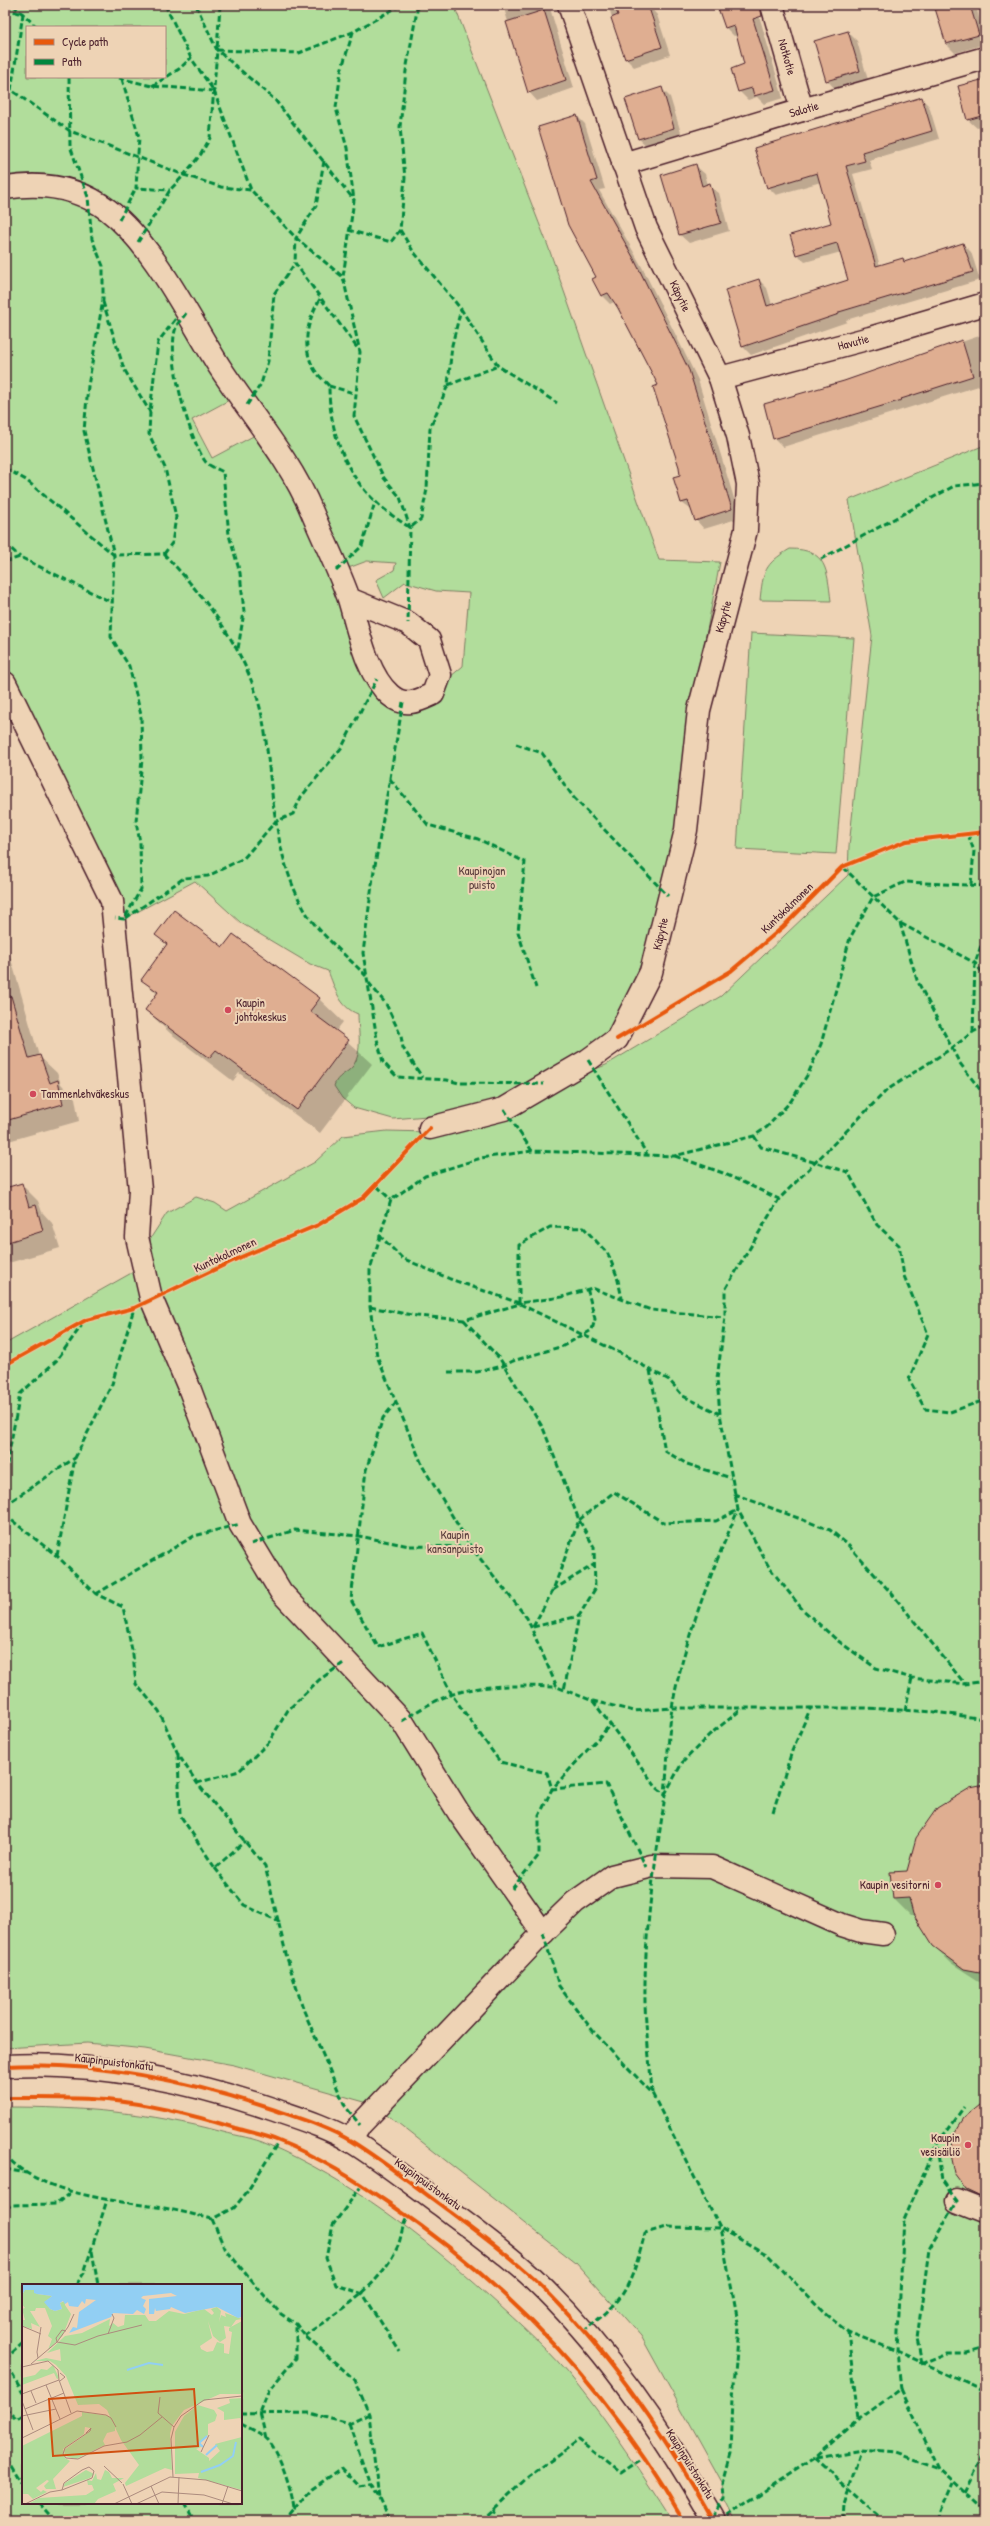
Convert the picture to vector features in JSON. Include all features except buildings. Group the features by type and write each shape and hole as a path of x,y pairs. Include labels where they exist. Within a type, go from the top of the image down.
{"street":[{"name":"Käpytie","path":"430,1128 504,1109 588,1060 617,1039 651,972 686,830 700,710 746,530 748,484 738,436 720,378 646,228 569,5"},
{"name":"Notkotie","path":"772,5 802,110"},
{"name":"Salotie","path":"623,164 802,110 985,58"},
{"path":"5,188 27,184 62,187 88,197 108,210 138,242 158,268 220,367 280,454 310,507 349,599 357,632 378,679 390,695 412,703 433,694 440,675 429,640 408,623 349,599"},
{"name":"Havutie","path":"720,378 870,338 985,304"},
{"path":"5,683 112,901 140,1190 137,1237 151,1298 190,1390 240,1524 281,1592 402,1721 459,1813 543,1933"},
{"path":"350,2141 360,2125 543,1933 575,1902 612,1876 652,1866 712,1867 842,1925 861,1931 882,1934"},
{"name":"Kaupinpuistonkatu","path":"5,2066 86,2067 145,2074 230,2095 290,2115 350,2141 478,2233 533,2278 616,2371 664,2440 714,2521"},
{"path":"957,2201 985,2212"}],"green space":[{"name":"Kaupinojan puisto","path":"5,5 454,5 548,246 659,560 720,562 686,740 676,840 652,935 619,1020 580,1057 544,1076 519,1094 472,1112 393,1119 354,1108 342,1098 334,1086 337,1079 351,1069 358,1054 358,1014 346,1007 342,1002 328,971 310,964 241,923 195,881 124,919 5,669 5,198 35,194 50,194 65,196 81,202 97,210 106,217 142,255 175,303 233,398 192,420 212,458 259,433 302,503 355,641 362,665 400,709 429,706 444,682 463,666 469,593 436,591 405,582 384,598 376,580 394,570 396,563 367,561 343,570 313,497 163,264 127,217 99,196 65,181 28,175 5,178"},
{"name":"Kaupin kansanpuisto","path":"985,445 985,2521 735,2521 724,2499 723,2484 641,2336 576,2263 375,2105 234,2065 145,2049 87,2043 5,2048 5,1344 151,1262 150,1239 167,1213 196,1197 215,1203 227,1211 315,1162 343,1136 387,1131 429,1132 606,1065 721,996 848,875 849,846 872,636 849,500"},
{"path":"790,549 802,550 811,553 818,557 823,563 828,580 831,601 760,600 762,582 766,570 775,559"},
{"path":"751,633 854,638 836,854 737,849"},
{"path":"5,2107 60,2108 115,2112 142,2115 196,2125 262,2142 298,2158 328,2174 384,2211 438,2252 489,2296 546,2349 567,2372 615,2434 672,2521 5,2521"}],"marked path":[{"path":"13,5 36,26"},
{"path":"165,5 191,58 214,91 251,190 296,238 343,277"},
{"path":"196,5 217,50 275,100 354,200 343,277 360,352 354,416 384,478 400,497 410,528 408,623"},
{"path":"220,5 217,50 299,53 353,32 401,5"},
{"path":"348,230 391,242 400,230 405,178 400,127 406,71 418,5"},
{"path":"5,9 23,14 11,90 70,131 184,175 201,154 210,138 217,50"},
{"path":"353,32 341,71 336,108 347,148 354,200"},
{"path":"166,77 179,69 191,58"},
{"path":"69,78 70,146 88,197 92,239 103,266 103,300 88,386 84,431 114,555 111,637 129,666 141,715 142,759 136,822 140,842 141,889 124,919 115,918"},
{"path":"119,78 152,86 214,91"},
{"path":"152,86 165,78"},
{"path":"122,79 139,137 136,188 170,190"},
{"path":"324,161 316,206 296,238 295,263 358,349"},
{"path":"138,242 170,190 184,175 221,187 251,190"},
{"path":"119,220 136,188"},
{"path":"400,230 413,251 461,309 498,366 557,403"},
{"path":"247,405 261,384 268,361 274,294 295,263"},
{"path":"320,299 309,323 307,349 314,370 329,386 332,418 340,449 355,478 365,490 384,509 410,528 421,519 427,489 430,428 448,385 452,345 461,309"},
{"path":"103,302 124,369 150,412"},
{"path":"186,313 177,325 174,337 176,373 186,415 199,450 206,463 223,472 229,535 240,573 244,612 238,649"},
{"path":"164,554 172,543 176,517 165,468 149,434 150,412 158,342 177,317"},
{"path":"448,385 498,366"},
{"path":"329,386 354,393"},
{"path":"5,468 26,480 114,555 164,554 199,593 214,614 229,636 241,658 252,682 260,707 281,849 296,893 312,921 326,937 366,976"},
{"path":"821,559 954,486 985,483"},
{"path":"336,571 362,546 375,502"},
{"path":"5,543 20,557"},
{"path":"5,562 20,557 111,602"},
{"path":"126,918 184,878 208,876 244,858 275,822 293,814 301,797 342,747 377,679"},
{"path":"403,702 373,877 363,953 377,1039 383,1062 397,1077 447,1080 459,1083 544,1084"},
{"path":"516,744 542,753 574,798 668,896"},
{"path":"390,779 428,825 478,839 525,862 518,932 536,988"},
{"path":"968,834 974,851 971,884"},
{"path":"843,867 900,923 975,963 985,976"},
{"path":"985,886 905,882 873,897 850,938 821,1044 808,1074 791,1101 767,1127 754,1136 674,1156 532,1151 481,1158 425,1176 391,1200 370,1270 370,1307 377,1356 423,1467 471,1547 527,1618 557,1687 593,1701 634,1711 672,1708 866,1708 935,1712 985,1719"},
{"path":"900,923 917,980 959,1062 985,1096"},
{"path":"973,1032 975,963 985,934"},
{"path":"369,983 386,1004 401,1036 403,1048 422,1077"},
{"path":"985,1026 973,1032 952,1048 887,1090 779,1199 725,1290 725,1317 717,1379 720,1414 738,1510 769,1567 802,1609 837,1640 876,1668 912,1678 965,1684 985,1681"},
{"path":"588,1060 647,1154"},
{"path":"504,1109 532,1151"},
{"path":"754,1136 761,1147 848,1172 877,1225 899,1245 904,1276 928,1334 909,1379 925,1409 950,1412 985,1400"},
{"path":"675,1156 723,1173 779,1199"},
{"path":"377,1186 391,1200"},
{"path":"519,1303 519,1245 550,1227 584,1228 608,1254 617,1276 622,1298"},
{"path":"379,1235 402,1258 450,1279 519,1303 562,1297 592,1288 651,1310 725,1317"},
{"path":"448,1372 477,1372 503,1366 513,1361 563,1346 592,1330 595,1319 587,1288"},
{"path":"370,1307 417,1316 464,1320 520,1304 622,1354 669,1380 683,1396 720,1414"},
{"path":"57,1556 75,1458 112,1384 134,1308"},
{"path":"464,1320 500,1359 543,1428 579,1520 594,1547 595,1589 579,1616 564,1690"},
{"path":"5,1474 20,1394 56,1361 82,1325"},
{"path":"650,1370 665,1451 687,1464 731,1478"},
{"path":"396,1402 383,1418 366,1470 351,1600 378,1647 422,1633 452,1695 500,1762 547,1773 552,1789 606,1784 646,1867"},
{"path":"5,1505 75,1458"},
{"path":"533,1627 553,1590 579,1520 614,1492 664,1523 716,1521 738,1510"},
{"path":"734,1494 830,1530 847,1544 893,1595 965,1684"},
{"path":"652,2093 645,2003 646,1954 653,1882 665,1797 672,1708 677,1682 699,1607 738,1510"},
{"path":"5,1515 57,1556 96,1594 123,1607 133,1655 136,1684 159,1711 178,1754 197,1783 265,1866 287,1958 304,2011 345,2106 360,2125"},
{"path":"96,1594 194,1536 240,1524"},
{"path":"251,1544 295,1530 359,1536 409,1546 471,1547"},
{"path":"553,1590 595,1564"},
{"path":"533,1627 579,1616"},
{"path":"197,1783 239,1771 269,1742 288,1710 319,1680 345,1662"},
{"path":"905,1711 912,1678"},
{"path":"402,1721 430,1704 463,1691 479,1688 510,1686 557,1687"},
{"path":"593,1701 656,1787 665,1794 682,1763 709,1735 742,1709"},
{"path":"773,1812 792,1751 811,1707"},
{"path":"512,1889 539,1855 539,1816 552,1789 610,1725"},
{"path":"178,1754 180,1815 215,1868 245,1841"},
{"path":"215,1868 244,1905 280,1922"},
{"path":"543,1933 559,1986 593,2031 652,2093 720,2228 739,2327 733,2397 731,2454 723,2484 724,2499 712,2519"},
{"path":"719,2521 814,2458 858,2420 901,2389 897,2351 904,2219 937,2144 964,2107"},
{"path":"5,2154 19,2168 36,2178 57,2187 101,2198 164,2208 212,2219 234,2208 247,2192 279,2141"},
{"path":"922,2364 917,2339 929,2249 957,2201 942,2181 937,2147"},
{"path":"5,2169 26,2173"},
{"path":"362,2185 333,2225 326,2258 336,2285 363,2294 400,2352"},
{"path":"5,2208 13,2205 56,2204 71,2192"},
{"path":"77,2284 84,2273 107,2200"},
{"path":"305,2336 357,2298 380,2275 397,2248 408,2216"},
{"path":"212,2219 224,2247 254,2284 281,2314 296,2324 305,2336 355,2380 369,2414 379,2499"},
{"path":"583,2332 606,2313 620,2298 634,2272 645,2233 667,2227 720,2228 768,2255 824,2313 848,2332 897,2351 985,2391"},
{"path":"92,2251 98,2284"},
{"path":"266,2438 260,2413 269,2390 296,2358 296,2324"},
{"path":"848,2332 858,2420"},
{"path":"5,2359 22,2344"},
{"path":"922,2364 948,2353 967,2353 985,2348"},
{"path":"5,2368 12,2374 22,2391"},
{"path":"901,2389 938,2468 985,2511"},
{"path":"5,2408 17,2420 22,2417"},
{"path":"242,2414 310,2413 349,2424 369,2414"},
{"path":"242,2424 266,2438 276,2452 288,2483 293,2502 294,2510 285,2521"},
{"path":"349,2424 370,2485 379,2499 389,2521"},
{"path":"481,2521 528,2477 579,2440 621,2473 643,2458"},
{"path":"816,2458 861,2450 896,2453 938,2468"},
{"path":"843,2521 844,2504 861,2450"},
{"path":"965,2493 985,2453"},
{"path":"814,2458 885,2521"},
{"path":"5,2460 12,2466 22,2482"},
{"path":"294,2510 312,2489 342,2468 360,2487 370,2485"},
{"path":"939,2521 940,2511 952,2483"},
{"path":"40,2504 55,2521"},
{"path":"186,2504 194,2521"},
{"path":"490,2521 495,2509"}],"cycle path":[{"name":"Kuntokolmonen","path":"617,1039 731,971 783,927 842,867 906,841 985,832"},
{"name":"Kuntokolmonen","path":"5,1365 86,1320 134,1308 241,1257 318,1225 363,1198 430,1128"},
{"path":"5,2066 39,2065 107,2070 174,2081 207,2089 302,2119 333,2131 363,2148 500,2250 533,2278 560,2305 609,2362 632,2393 675,2456 714,2521"},
{"path":"5,2098 68,2098 107,2100 139,2104 171,2111 274,2139 308,2154 350,2178 435,2236 477,2270 555,2345 591,2386 624,2429 655,2474 684,2521"}],"place":[{"name":"Kaupin johtokeskus","path":"228,1010"},
{"name":"Tammenlehväkeskus","path":"33,1094"},
{"name":"Kaupin vesitorni","path":"938,1885"},
{"name":"Kaupin vesisäiliö","path":"968,2145"}]}
